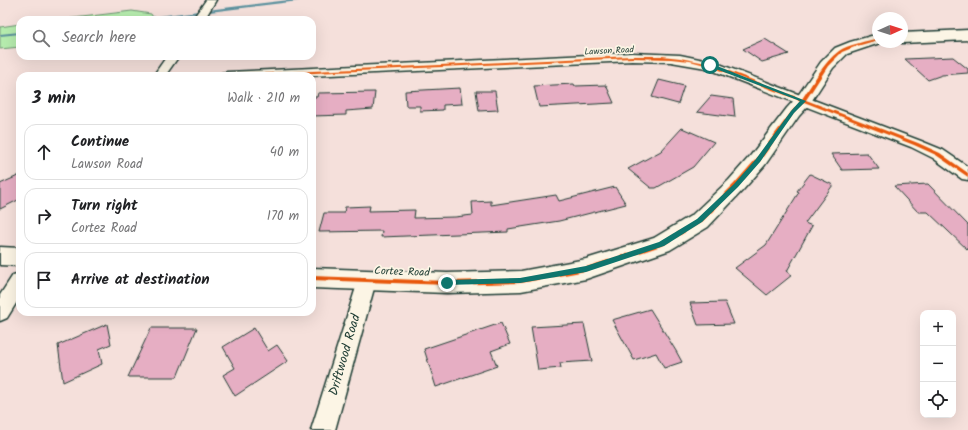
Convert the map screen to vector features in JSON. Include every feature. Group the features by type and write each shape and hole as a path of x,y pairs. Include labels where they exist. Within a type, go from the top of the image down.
{"street":[{"path":"201,16 211,0"},
{"path":"908,38 968,35"},
{"name":"Cortez Road","path":"316,278 447,283 520,280 586,269 662,244 700,221 736,186 803,101 827,65 841,51 856,44 872,41"},
{"name":"Lawson Road","path":"315,72 668,56 687,59 710,65 916,144 938,154 968,176"},
{"path":"162,72 170,60"},
{"path":"0,256 16,257"},
{"name":"Driftwood Road","path":"324,430 368,281"},
{"path":"0,312 16,288"}],"green space":[{"path":"132,11 151,14 152,16 90,16"},
{"path":"16,25 16,47 0,49 0,27"}],"building":[{"path":"765,39 789,54 762,62 743,49"},
{"path":"953,57 968,69 968,73 942,75 928,80 905,59"},
{"path":"659,80 684,86 678,104 652,97"},
{"path":"574,84 575,86 606,85 614,103 539,107 534,86"},
{"path":"460,88 462,104 443,105 443,110 420,111 420,106 406,106 405,91"},
{"path":"476,91 495,91 498,110 479,111"},
{"path":"375,92 373,109 346,111 346,115 316,116 316,97 318,93"},
{"path":"711,96 733,99 735,117 697,112"},
{"path":"682,128 714,142 693,167 656,188 651,188 628,169 661,151"},
{"path":"867,153 879,169 842,170 831,154"},
{"path":"810,174 833,185 805,223 812,226 787,271 792,275 767,295 735,268 766,245 799,192 797,191"},
{"path":"16,177 16,201 0,209 0,184"},
{"path":"928,184 968,225 968,250 928,212 918,212 894,186"},
{"path":"615,187 626,204 559,221 508,229 508,232 381,237 382,231 319,232 324,213 344,213 345,207 370,206 369,211 415,210 414,218 455,217 473,215 472,202 491,201 491,205 556,195 559,201"},
{"path":"725,302 734,324 698,325 690,303"},
{"path":"650,309 682,362 664,368 656,353 634,360 612,320"},
{"path":"501,323 510,344 491,351 497,366 436,387 424,349"},
{"path":"107,324 111,344 99,349 102,364 63,382 58,345"},
{"path":"584,324 592,361 560,363 561,368 538,370 531,327"},
{"path":"151,328 197,328 177,377 128,377"},
{"path":"254,328 268,351 277,345 288,361 235,396 223,375 235,368 223,347"}],"waterway":[{"path":"166,16 299,0"},
{"path":"0,35 16,33"}],"cycle path":[{"path":"316,278 447,283 521,281 586,269 662,244 700,221 736,185 758,160 793,112 803,101 827,65 841,51 872,41"},
{"path":"312,72 632,57 662,57 700,62 916,144 938,154 968,175"}],"route":[{"path":"447,283 520,280 586,269 662,244 700,221 736,186 803,101 710,65"}]}
